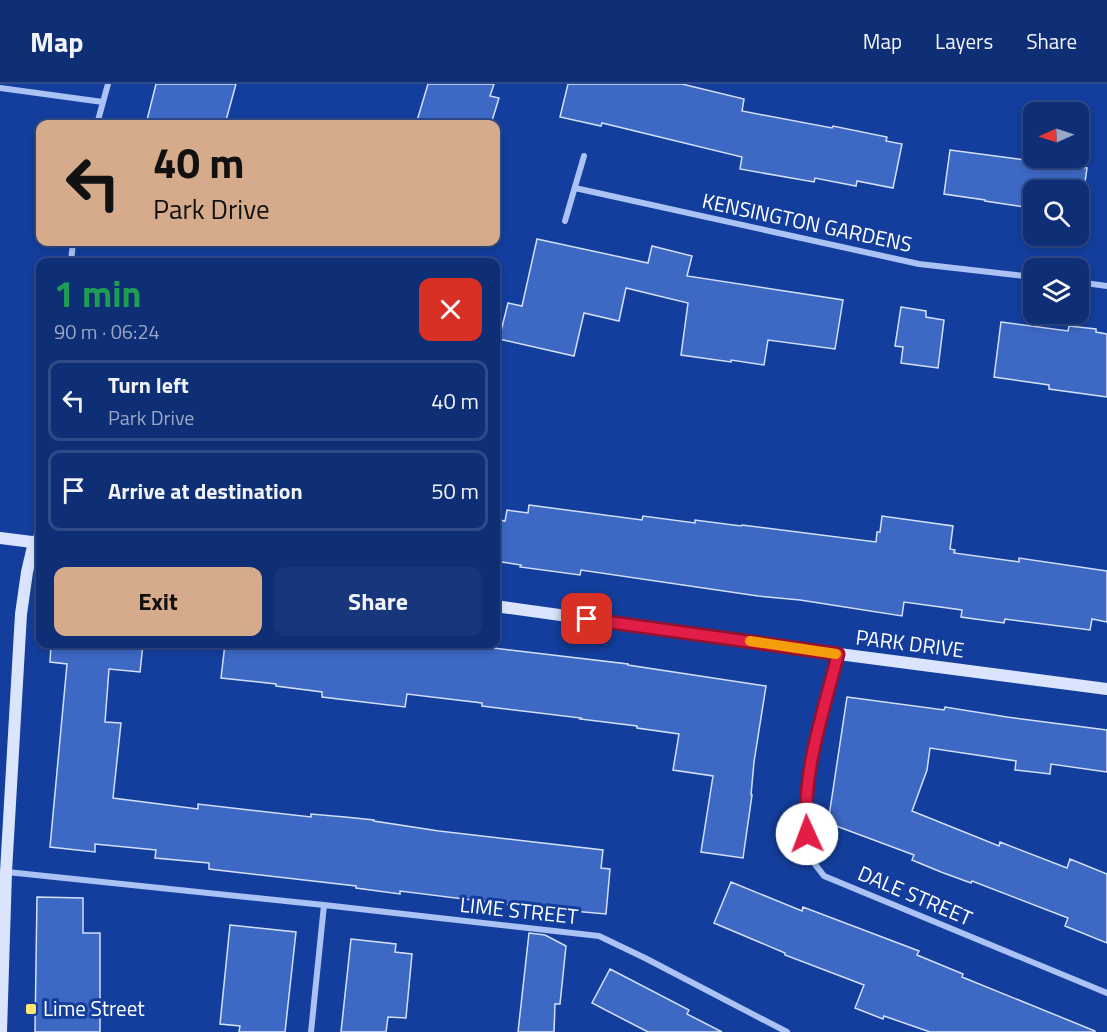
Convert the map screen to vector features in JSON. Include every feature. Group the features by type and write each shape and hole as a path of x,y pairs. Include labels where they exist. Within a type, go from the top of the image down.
{"street":[{"path":"99,120 108,84"},
{"path":"0,88 103,102"},
{"path":"565,221 585,156"},
{"name":"KENSINGTON GARDENS","path":"575,188 919,264 1023,276"},
{"path":"1089,284 1107,286"},
{"path":"0,538 36,543"},
{"path":"1,1032 3,904 21,614 27,572 36,546"},
{"name":"PARK DRIVE","path":"500,607 1107,689"},
{"name":"DALE STREET","path":"838,654 813,749 805,812 809,855 824,876 1107,993"},
{"name":"LIME STREET","path":"6,872 599,936 787,1032"},
{"path":"310,1032 324,905"}],"building":[{"path":"156,84 236,84 226,120 147,120"},
{"path":"428,84 494,84 490,96 499,98 492,120 417,120"},
{"path":"568,84 682,84 744,99 742,111 887,137 886,141 902,144 893,188 857,181 856,186 815,178 814,182 740,169 742,157 602,123 601,126 560,117"},
{"path":"950,150 1023,160 1023,168 1087,168 1085,180 1023,180 1023,207 944,194"},
{"path":"537,239 648,263 652,246 692,256 687,276 843,300 835,349 768,340 764,365 681,355 688,303 626,288 619,321 584,313 574,356 500,339 508,303 522,306"},
{"path":"901,307 926,311 926,317 944,320 938,368 901,363 903,347 895,346"},
{"path":"1001,322 1068,331 1069,326 1096,329 1096,332 1107,334 1107,397 1049,389 1049,385 994,377"},
{"path":"529,505 642,520 643,516 695,523 695,520 876,542 882,516 953,526 950,549 955,550 954,553 1019,562 1019,558 1107,571 1107,622 1092,619 1090,630 1005,619 1004,623 961,617 962,610 904,602 902,616 581,570 580,575 520,567 521,565 500,562 500,520 505,521 507,510 528,513"},
{"path":"51,648 143,648 140,672 109,669 105,722 121,723 113,798 198,809 198,804 311,817 311,814 374,820 439,831 603,850 601,868 610,869 606,914 527,907 400,891 400,894 356,888 356,886 209,869 209,863 155,858 156,850 95,844 95,852 50,847 67,664 50,662"},
{"path":"225,648 493,648 628,664 766,686 754,762 743,858 701,852 713,776 673,770 679,734 581,718 482,706 482,703 407,694 405,707 322,697 322,692 221,678"},
{"path":"847,697 944,710 945,707 1107,730 1107,772 1051,764 1050,774 1015,770 1016,761 930,748 927,770 912,811 999,846 1000,842 1067,868 1070,859 1107,874 1107,943 1065,926 1068,918 972,881 971,883 941,872 912,860 914,855 828,823"},
{"path":"731,882 802,911 803,907 919,951 917,955 963,974 962,977 1095,1032 930,1032 884,1016 883,1019 855,1008 864,985 785,955 785,953 714,923"},
{"path":"37,897 83,898 83,933 100,933 100,1032 35,1032"},
{"path":"230,925 296,932 285,1032 239,1032 240,1026 220,1024"},
{"path":"529,933 545,935 566,946 560,1004 555,1004 554,1032 518,1032"},
{"path":"351,939 396,944 395,952 412,954 406,1018 388,1017 386,1032 341,1032"},
{"path":"610,969 689,1010 687,1014 722,1032 648,1032 592,1003"}],"slow traffic":[{"path":"750,641 836,654"}],"place":[{"name":"Lime Street","path":"31,1009"}],"route":[{"path":"587,619 838,654 813,749 805,812 807,834"}]}
